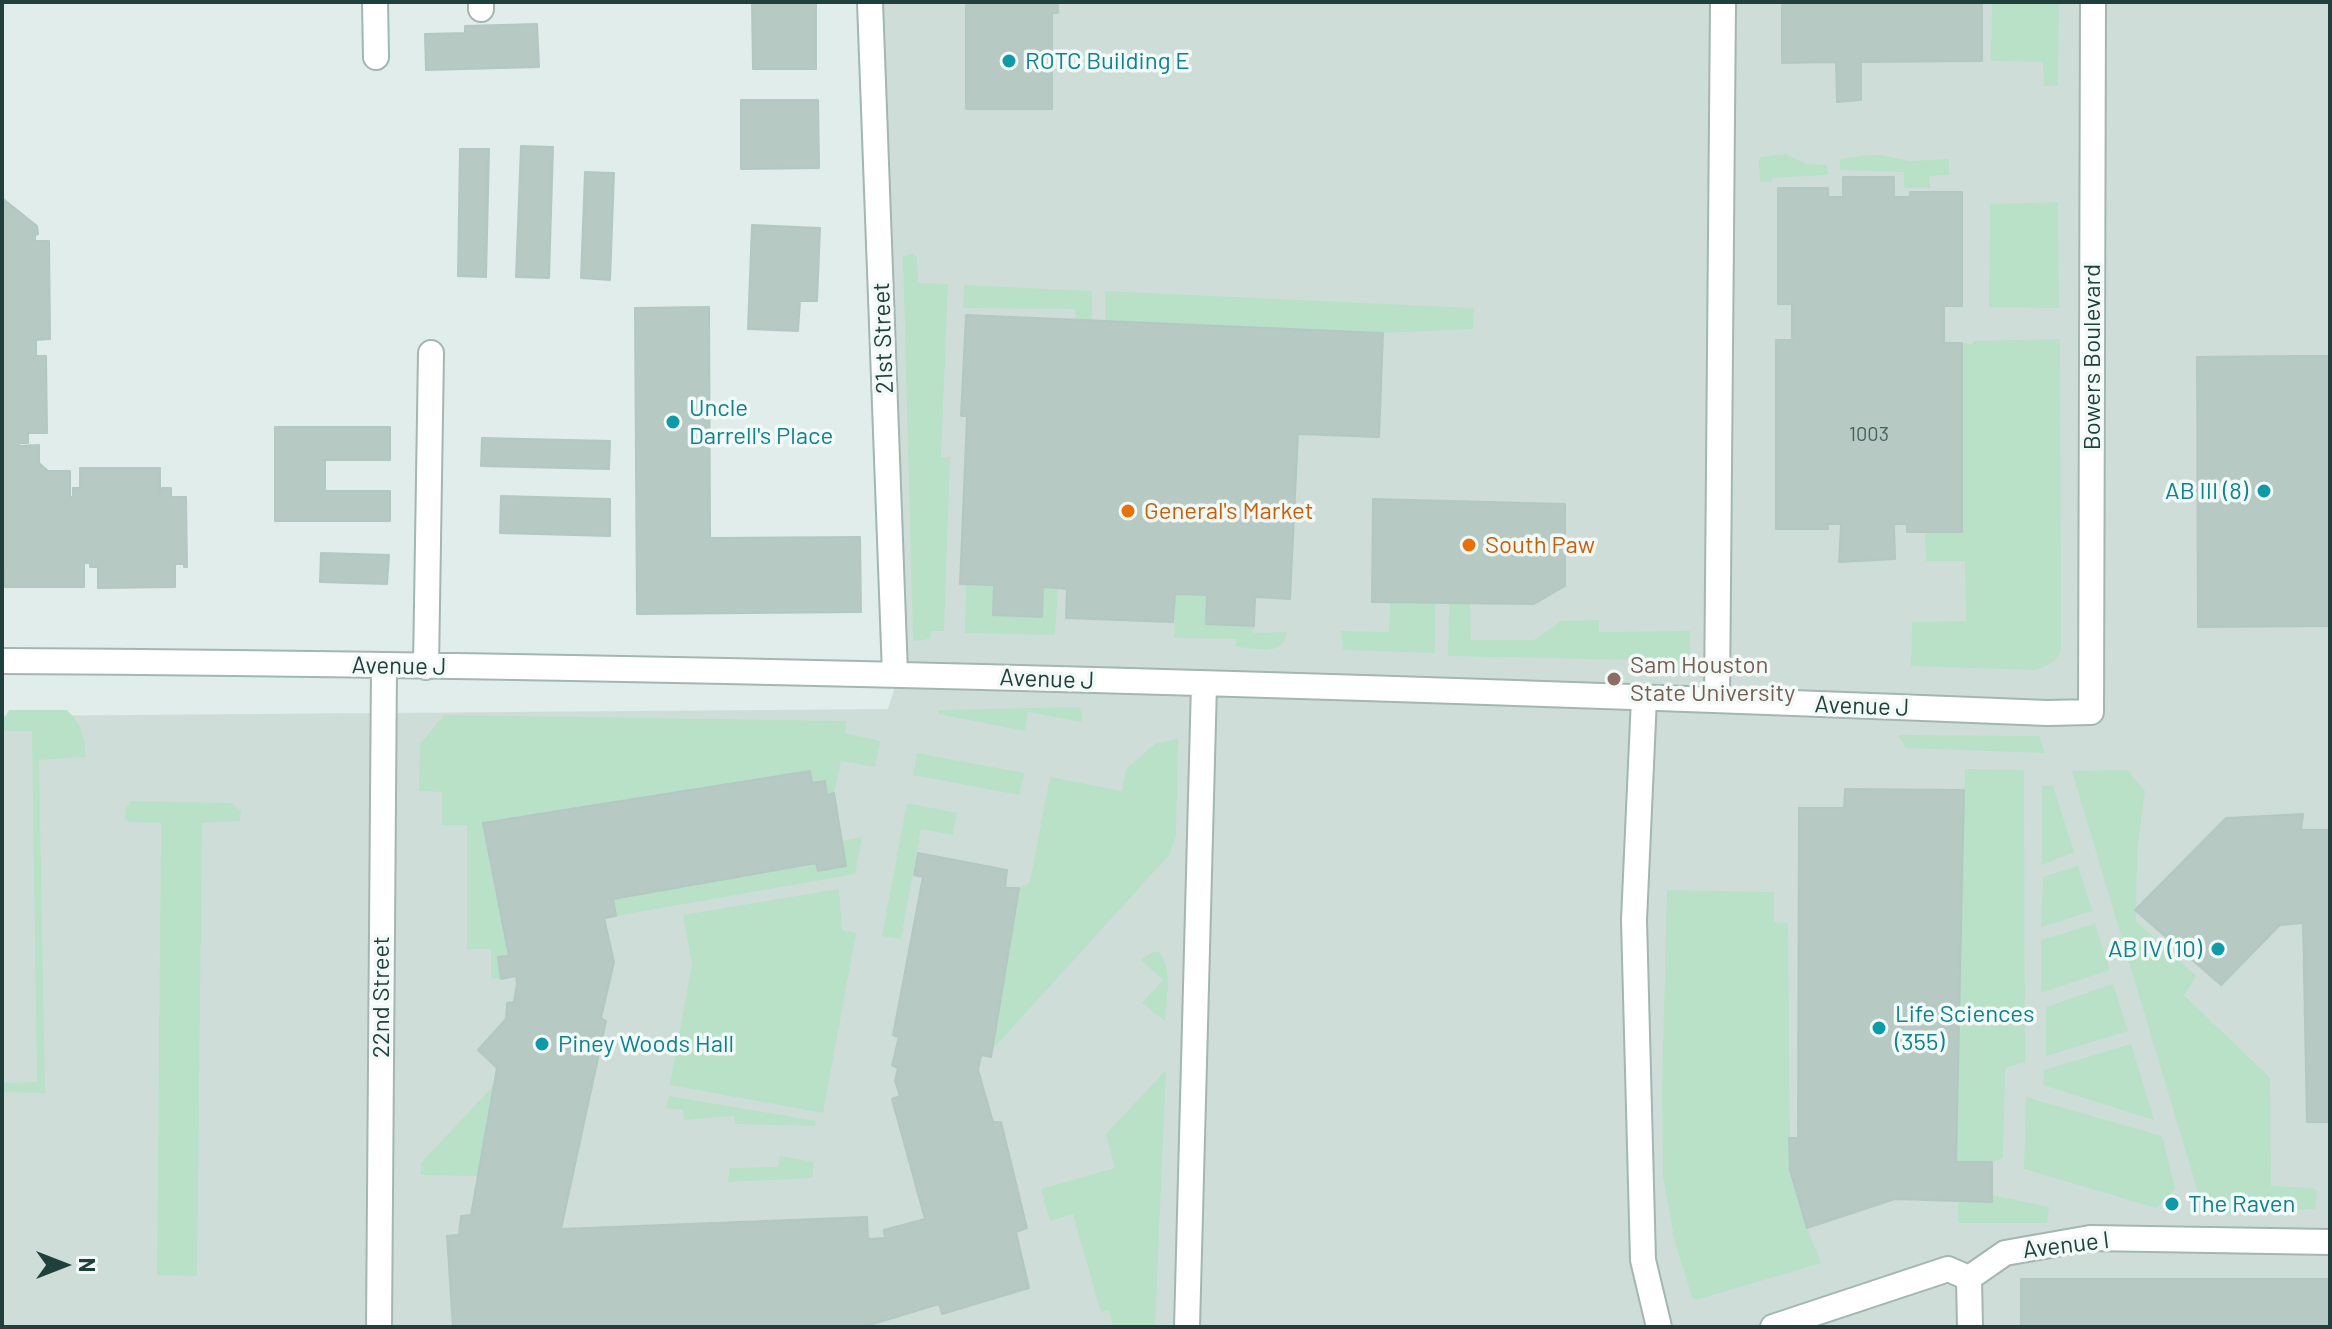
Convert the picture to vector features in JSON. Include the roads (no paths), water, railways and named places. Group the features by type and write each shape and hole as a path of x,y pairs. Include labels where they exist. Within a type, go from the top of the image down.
{"street":[{"path":"375,2 376,57"},
{"name":"21st Street","path":"870,2 895,674"},
{"path":"1717,699 1723,2"},
{"name":"Bowers Boulevard","path":"2091,712 2093,2"},
{"path":"426,667 431,353"},
{"name":"Avenue J","path":"2,661 895,674 2091,712"},
{"name":"22nd Street","path":"379,1327 384,666"},
{"path":"1187,1327 1204,684"},
{"path":"1644,698 1634,920 1643,1260 1659,1327"},
{"name":"Avenue I","path":"1969,1278 2005,1253 2090,1238 2330,1242"},
{"path":"1773,1327 1948,1269 1969,1278 1970,1327"}],"place":[{"name":"ROTC Building E","path":"1009,61"},
{"name":"Uncle Darrell's Place","path":"673,422"},
{"name":"AB III (8)","path":"2264,491"},
{"name":"General's Market","path":"1128,511"},
{"name":"South Paw","path":"1469,545"},
{"name":"Sam Houston State University","path":"1614,679"},
{"name":"AB IV (10)","path":"2218,949"},
{"name":"Life Sciences (355)","path":"1879,1028"},
{"name":"Piney Woods Hall","path":"542,1044"},
{"name":"The Raven","path":"2172,1204"}]}
